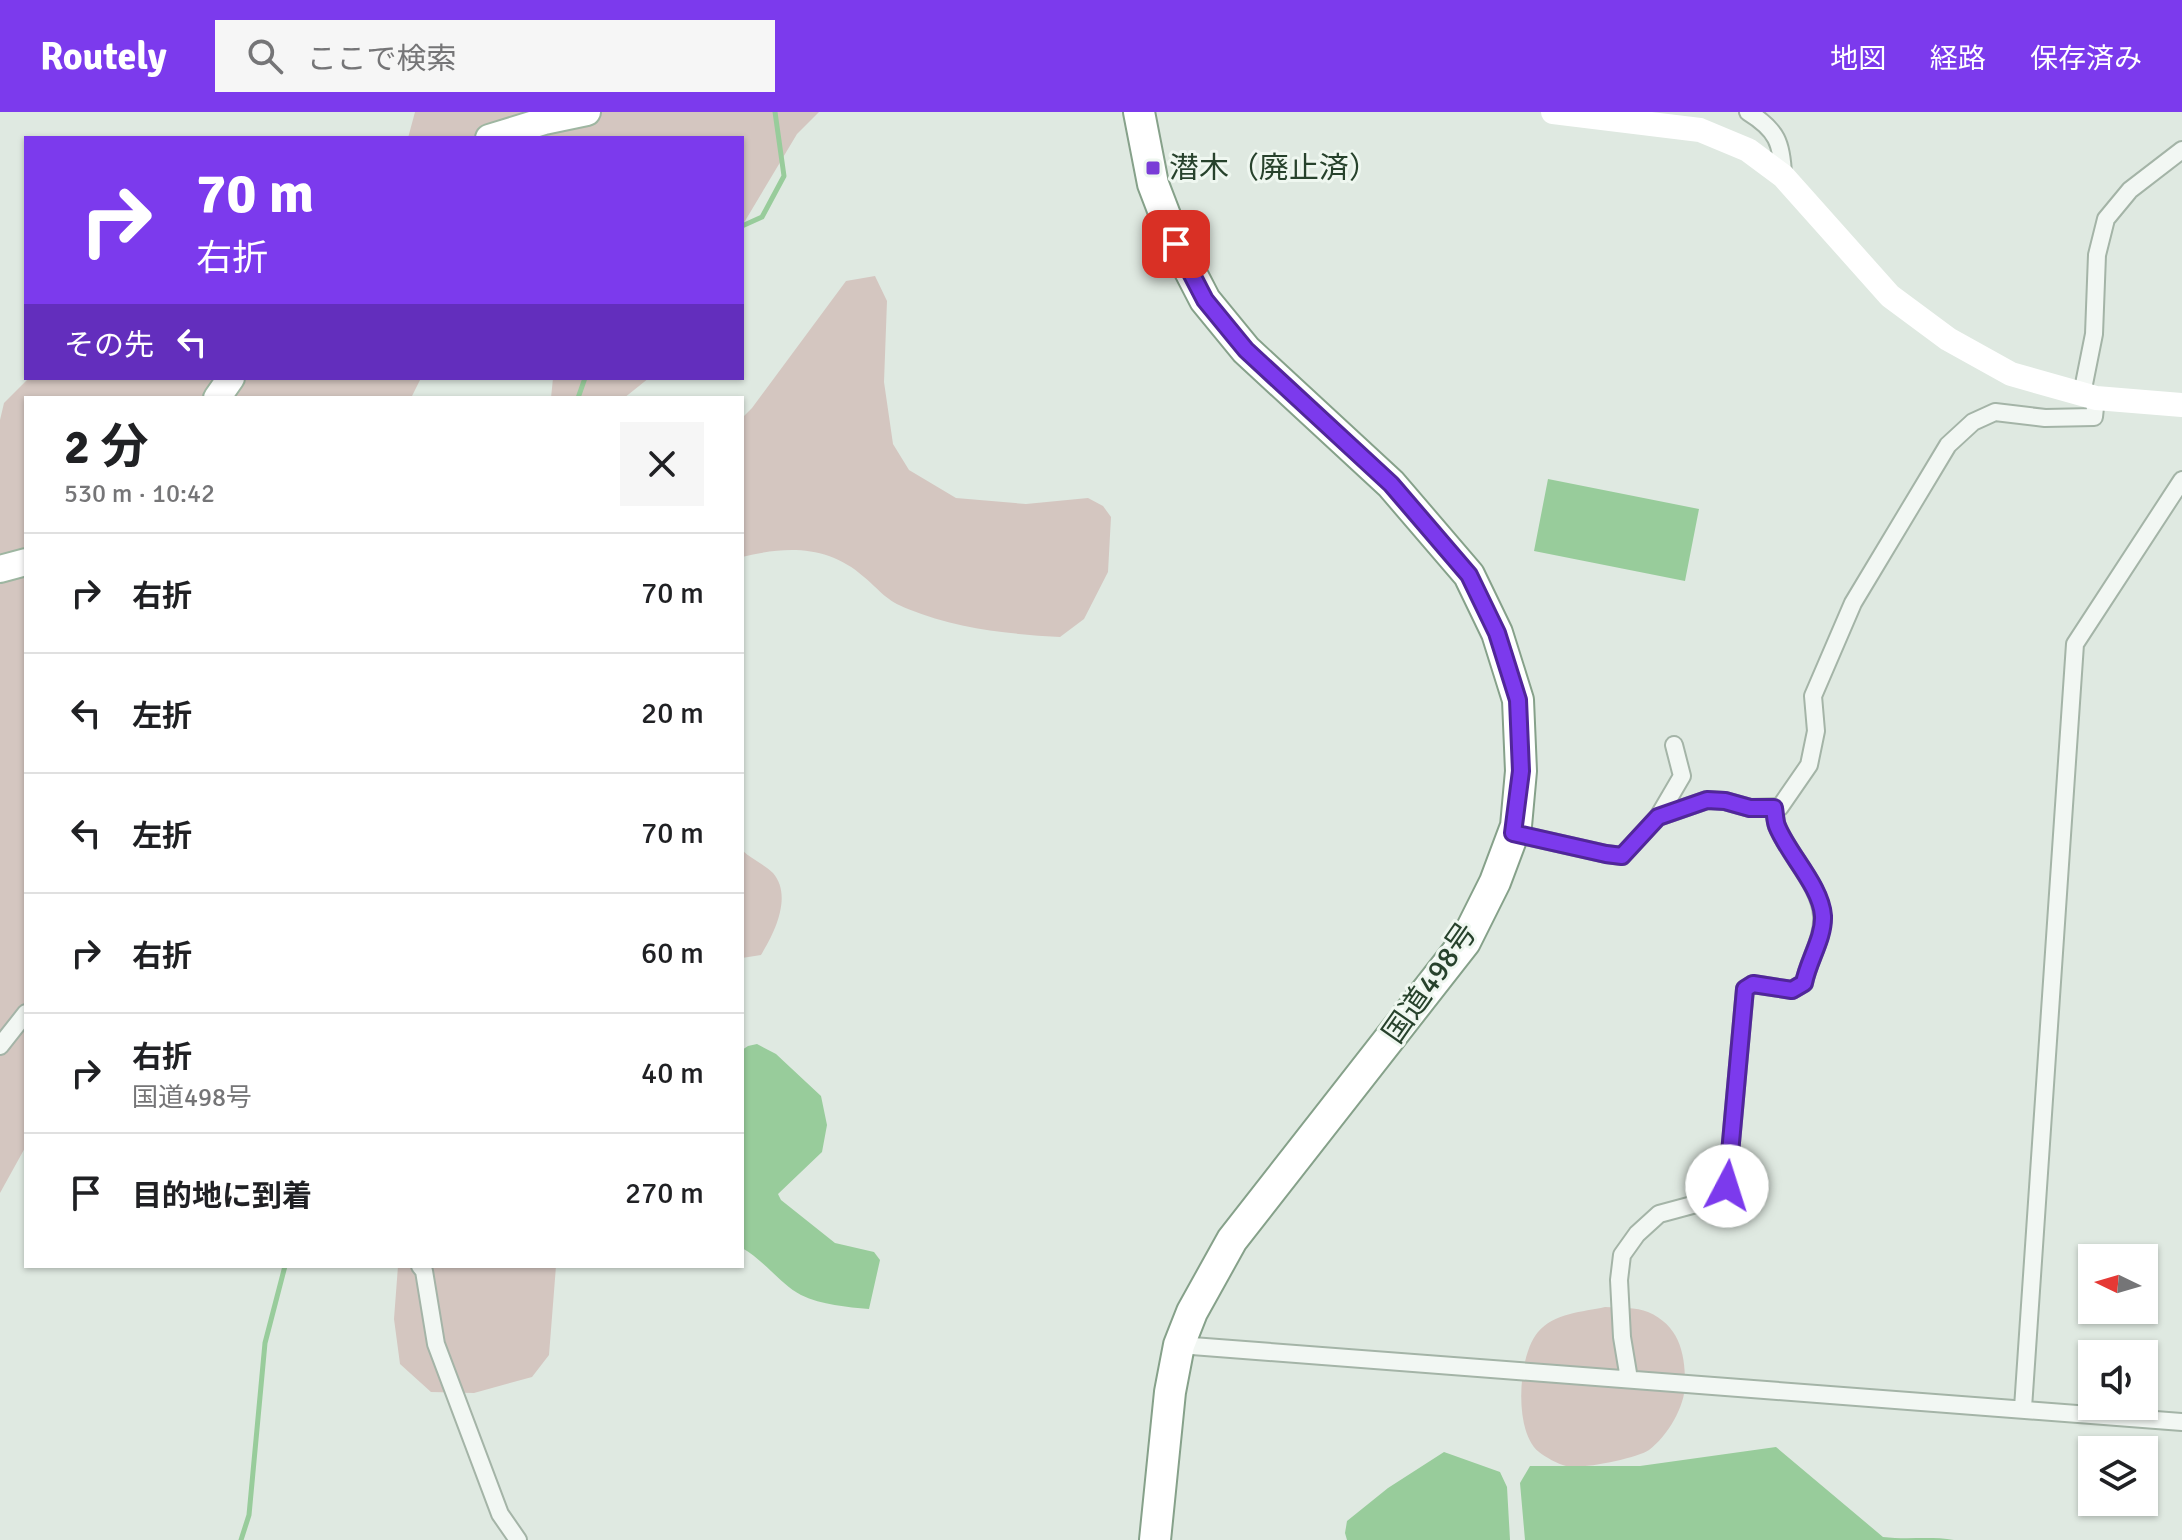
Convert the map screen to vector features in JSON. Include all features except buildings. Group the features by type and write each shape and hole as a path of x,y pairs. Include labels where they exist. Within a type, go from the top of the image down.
{"highway":[{"name":"国道498号","path":"1139,112 1153,184 1176,244 1205,300 1246,350 1391,484 1469,575 1497,633 1518,700 1521,771 1513,833 1495,882 1465,942 1232,1240 1192,1312 1179,1345 1170,1392 1155,1540"}],"main road":[{"path":"495,136 587,112"},
{"path":"0,569 24,563"}],"street":[{"path":"1553,112 1700,130 1748,150 1783,176 1890,296 1948,339 2011,374 2089,396 2182,405"},
{"path":"1748,112 1767,124 1782,150 1783,176"},
{"path":"1658,817 1707,800 1750,808 1780,807 1809,765 1816,731 1813,696 1853,603 1948,445 1973,422 1995,412 2045,418 2094,417 2089,396 2097,255 2106,219 2130,190 2182,150"},
{"path":"2023,1408 2075,644 2182,480"},
{"path":"1513,833 1622,856 1658,817 1682,776 1674,745"},
{"path":"1629,1379 1622,1337 1619,1280 1622,1255 1637,1234 1659,1214 1711,1200 1727,1186 1745,989 1753,984 1792,990 1804,983 1807,966 1818,941 1823,916 1816,895 1777,826 1774,808"},
{"path":"0,1046 24,1016"},
{"path":"422,1268 436,1344 500,1514 518,1540"},
{"path":"1179,1345 2182,1422"}],"shaded area":[{"path":"415,112 819,112 797,134 744,223 744,136 409,136"},
{"path":"875,276 887,301 884,382 893,444 909,470 956,498 1026,504 1088,498 1103,506 1111,517 1108,572 1084,619 1060,637 983,629 926,616 894,602 850,567 821,554 790,550 744,557 744,416 846,281"},
{"path":"27,380 420,380 412,396 24,396 24,1150 0,1193 0,420 4,403"},
{"path":"553,380 646,380 626,396 551,396"},
{"path":"1548,479 1699,509 1685,581 1534,551"},
{"path":"744,851 773,873 781,893 776,926 761,955 744,958"},
{"path":"757,1044 776,1054 821,1096 827,1125 822,1152 778,1194 781,1200 835,1243 874,1252 880,1260 869,1309 826,1303 801,1295 744,1249 744,1049"},
{"path":"398,1268 556,1268 549,1355 532,1377 474,1393 431,1392 400,1364 394,1319"},
{"path":"1605,1307 1648,1312 1666,1324 1681,1350 1685,1391 1669,1428 1649,1450 1609,1462 1566,1466 1539,1452 1525,1428 1521,1393 1526,1358 1538,1332 1552,1321 1569,1314"},
{"path":"1776,1447 1883,1537 1954,1540 1525,1540 1520,1483 1530,1466 1640,1466"},
{"path":"1444,1452 1500,1472 1507,1487 1510,1540 1347,1540 1347,1521 1388,1488"}],"waterway":[{"path":"744,225 762,217 784,176 775,112"},
{"path":"579,396 584,380"},
{"path":"241,1540 249,1515 265,1343 284,1268"}],"place":[{"name":"潜木（廃止済）","path":"1153,168"}],"route":[{"path":"1176,244 1205,300 1246,350 1391,484 1469,575 1497,633 1518,700 1521,771 1513,833 1622,856 1658,817 1707,800 1750,808 1774,808 1777,826 1816,895 1823,916 1804,983 1792,990 1753,984 1745,989 1727,1186"}]}
